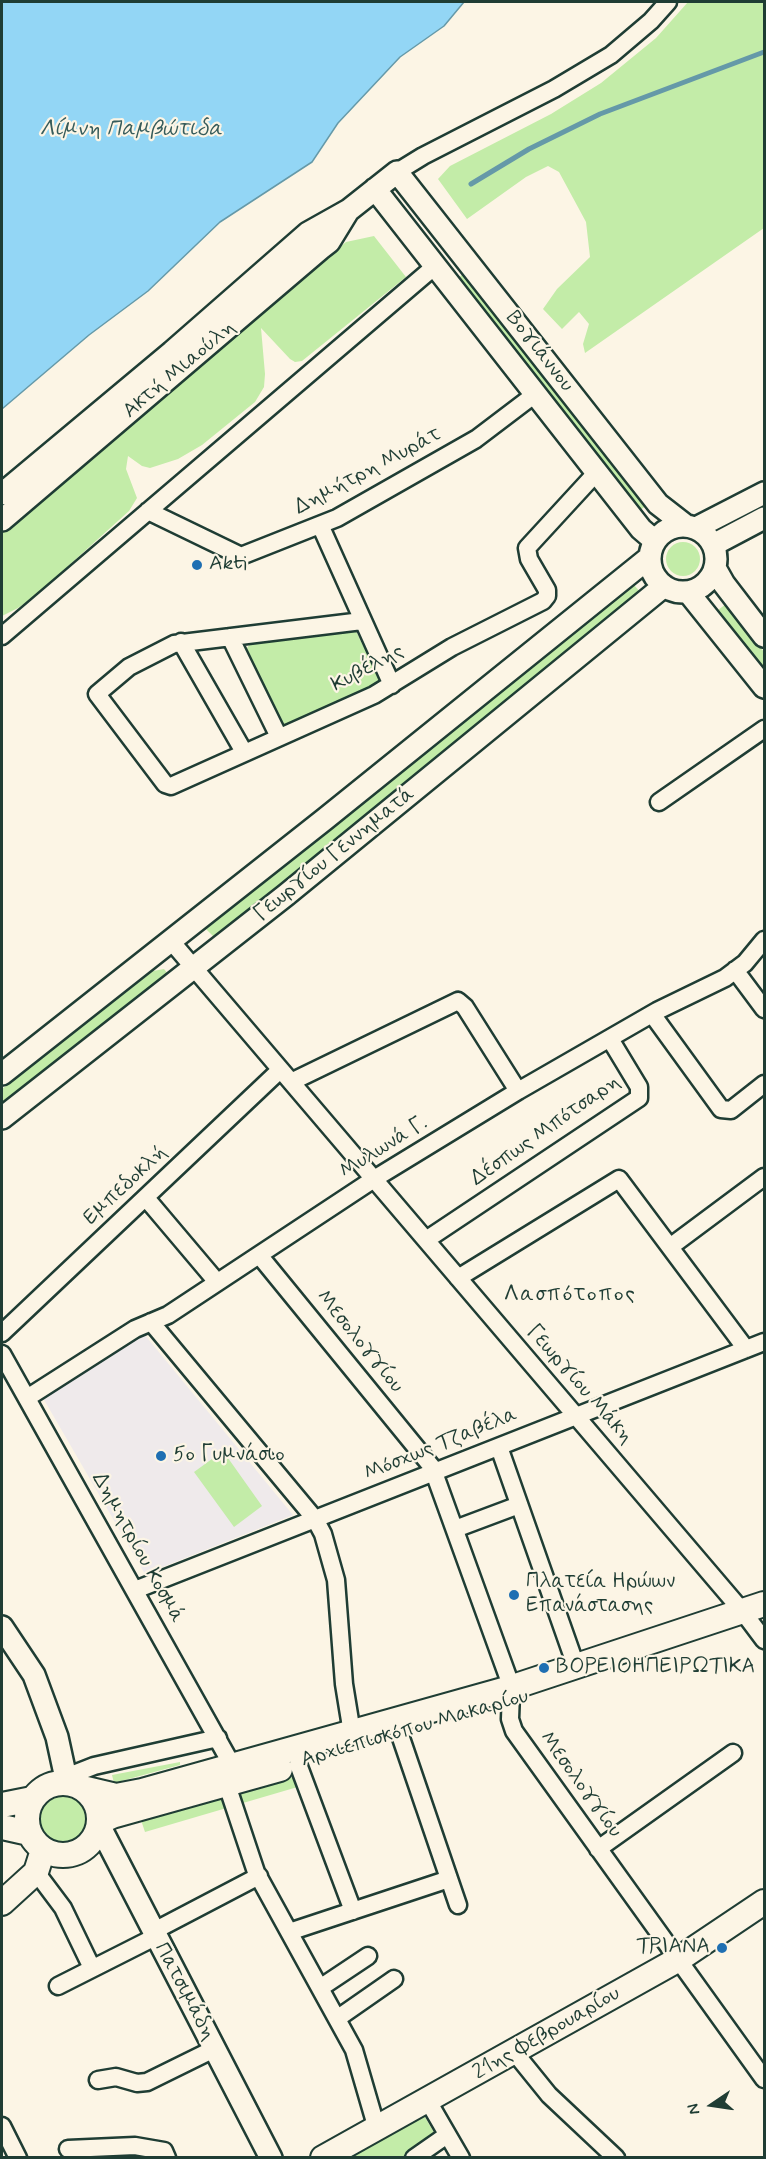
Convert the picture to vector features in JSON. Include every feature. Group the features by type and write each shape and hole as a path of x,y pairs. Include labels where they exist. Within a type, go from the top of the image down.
{"main road":[{"path":"2,1805 32,1799 49,1785 71,1783 109,1796 230,1775 352,1733 510,1695 576,1666 758,1620"},
{"name":"Αρχιεπισκόπου Μακαρίου","path":"99,1824 112,1816 230,1775 298,1764 400,1736 510,1695 758,1620"},
{"path":"2,1827 36,1852 61,1856 79,1852 93,1840 99,1824 93,1799 71,1783"},
{"path":"2,1903 36,1852 27,1812 32,1799"},
{"name":"21ης Φεβρουαρίου","path":"323,2157 515,2053 679,1959 765,1902"}],"street":[{"path":"397,172 602,60 632,39 668,2"},
{"name":"Ακτή Μιαούλη","path":"2,494 172,352 308,233 349,210 397,172"},
{"name":"Βογιάννου","path":"397,172 658,504 705,534 713,545"},
{"name":"Βογιάννου","path":"375,189 641,529 652,549 652,573 664,586"},
{"name":"Ακτή Μιαούλη","path":"2,520 328,242 349,210"},
{"path":"2,636 434,267"},
{"name":"Δημήτρη Μυράτ","path":"148,511 241,556 321,526 476,438 534,395"},
{"name":"Κυβέλης","path":"181,642 166,646 129,667 97,694 168,785 392,685 452,647 546,598 547,590 529,559 527,548 596,473"},
{"path":"652,549 668,529 691,527 765,493"},
{"path":"761,523 713,545 715,568 724,584 765,636"},
{"path":"321,526 392,685"},
{"name":"Γεωργίου Γεννηματά","path":"2,1074 171,940 652,549"},
{"path":"664,586 672,591 688,592 705,584 715,568"},
{"name":"Γεωργίου Γεννηματά","path":"2,1118 194,968 664,586"},
{"path":"688,592 765,687"},
{"path":"243,752 181,642 362,621"},
{"path":"230,637 279,737"},
{"path":"659,802 765,729"},
{"name":"Γεωργίου Μάκη","path":"171,940 575,1414 758,1620"},
{"name":"Μυλωνά Γ.","path":"27,1398 135,1329 168,1315 374,1179 518,1091 652,1014 712,986 735,970 765,940"},
{"path":"735,970 765,1009"},
{"name":"Εμπεδοκλή","path":"2,1333 146,1198 286,1076 458,1000 465,1006 518,1091"},
{"path":"652,1014 721,1109 731,1110 765,1084"},
{"name":"Δέσπως Μπότσαρη","path":"426,1240 639,1098 639,1087 610,1039"},
{"path":"670,1247 765,1177"},
{"path":"459,1278 619,1179 746,1349"},
{"path":"146,1198 217,1282"},
{"name":"Μεσολογγίου","path":"259,1255 435,1472 510,1695 510,1723 514,1731 765,2079"},
{"path":"151,1322 315,1519 326,1541 336,1580 344,1684 352,1733"},
{"name":"Μόσχως Τζαβέλα","path":"135,1590 499,1447 575,1414 765,1342"},
{"name":"Δημητρίου Κοσμά","path":"2,1354 218,1738 259,1876 354,2050 377,2129"},
{"path":"499,1447 576,1666"},
{"path":"455,1529 519,1506"},
{"path":"2,1627 34,1675 71,1783 94,1766 218,1738"},
{"path":"400,1736 458,1905"},
{"path":"598,1849 733,1753"},
{"path":"298,1764 353,1911"},
{"name":"Πατσιμάδη","path":"99,1824 154,1935 271,2157"},
{"path":"36,1852 92,1968"},
{"path":"58,1986 259,1876"},
{"path":"289,1932 449,1879"},
{"path":"320,1988 368,1956"},
{"path":"338,2018 394,1979"},
{"path":"99,2080 116,2077 137,2083 147,2082 214,2049"},
{"path":"515,2053 549,2095 616,2157"},
{"path":"428,2101 461,2157"},
{"path":"2,2126 6,2144 18,2157"},
{"path":"414,2157 447,2134"},
{"path":"68,2149 135,2146 164,2151 167,2157"}],"shaded area":[{"name":"5ο Γυμνάσιο","path":"144,1334 293,1515 145,1574 43,1398"}],"green space":[{"path":"688,2 764,2 764,228 585,353 583,344 589,324 579,312 562,329 543,309 557,289 590,257 586,222 559,172 548,166 526,177 467,219 438,179 450,166 551,114 601,83 656,38"},
{"path":"374,236 406,277 302,361 295,362 290,359 261,328 264,387 255,402 202,445 178,459 150,468 142,466 128,456 126,469 137,498 129,511 34,597 2,616 2,532 346,242"},
{"path":"464,273 647,505 639,511 456,280"},
{"path":"683,542 695,547 700,559 695,571 683,576 671,571 666,559 671,547"},
{"path":"634,585 641,593 215,938 206,929"},
{"path":"726,604 764,652 764,669 718,610"},
{"path":"355,629 382,685 282,729 247,655 247,648 252,641"},
{"path":"164,969 168,974 2,1106 2,1089 153,971"},
{"path":"223,1451 262,1506 234,1527 194,1472"},
{"path":"180,1762 180,1765 114,1783 112,1775"},
{"path":"297,1776 301,1786 243,1803 239,1792"},
{"path":"58,1794 68,1794 81,1801 88,1814 88,1824 81,1837 68,1844 58,1844 49,1840 42,1833 38,1824 38,1814 42,1805 49,1798"},
{"path":"226,1796 230,1807 145,1832 141,1820"},
{"path":"422,2112 436,2136 405,2157 338,2158"}],"water":[{"name":"Λίμνη Παμβώτιδα","path":"2,2 464,2 444,26 400,57 338,123 312,162 220,222 148,291 89,335 2,409"}],"waterway":[{"path":"471,184 529,149 600,114 764,52"}],"place":[{"name":"Akti","path":"197,565"},
{"name":"5ο Γυμνάσιο","path":"161,1456"},
{"name":"Πλατεία Ηρώων Επανάστασης","path":"514,1595"},
{"name":"ΒΟΡΕΙΟΗΠΕΙΡΩΤΙΚΑ","path":"544,1668"},
{"name":"ΤΡΙΑΝΑ","path":"722,1948"}],"district":[{"name":"Λασπότοπος","path":"570,1295"}]}
